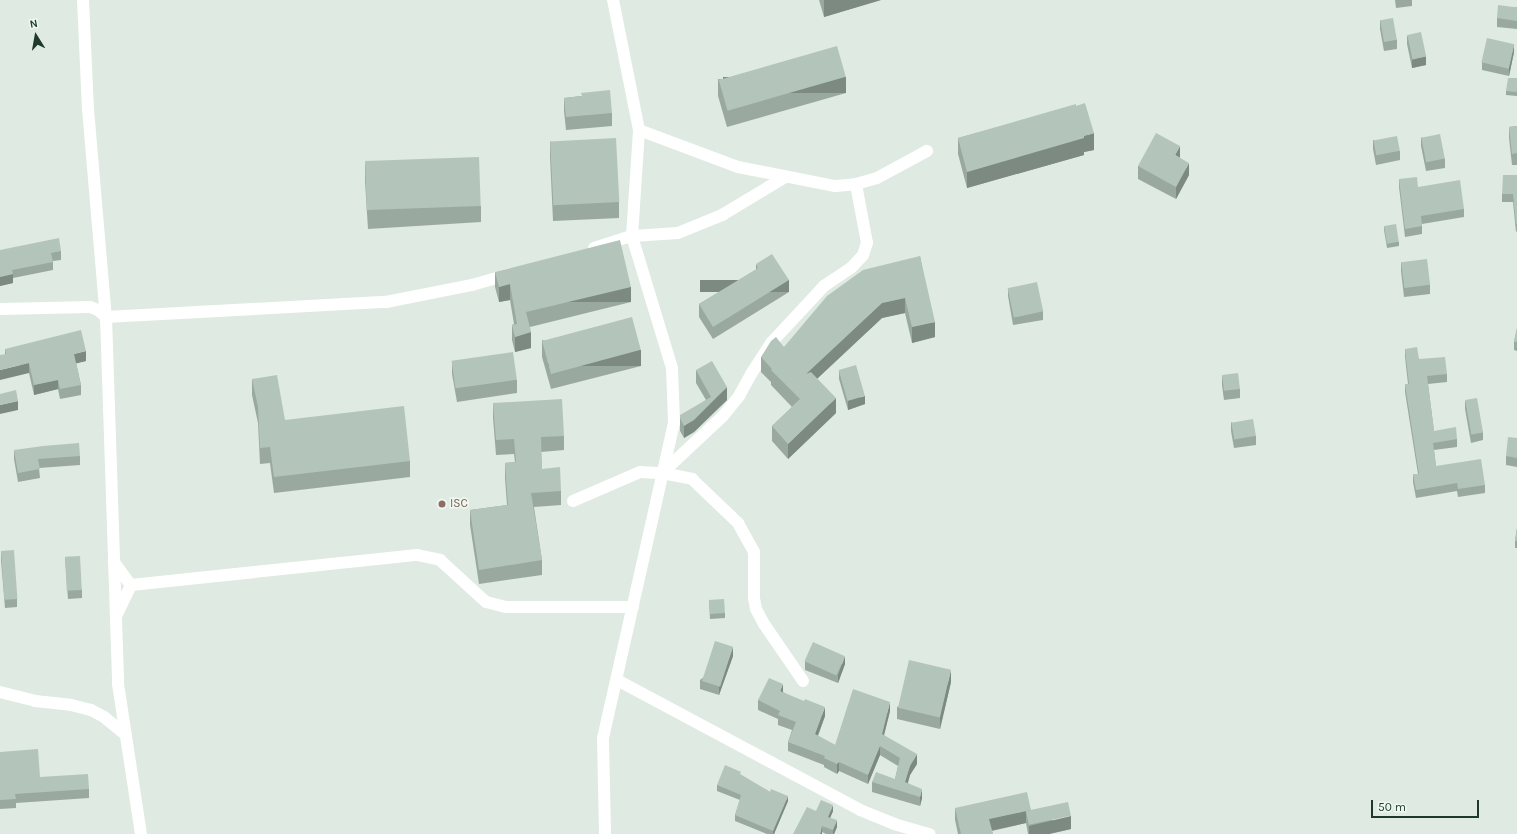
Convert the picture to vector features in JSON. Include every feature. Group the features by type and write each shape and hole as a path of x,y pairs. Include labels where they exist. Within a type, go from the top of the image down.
{"street":[{"path":"83,0 88,109 106,317 118,684 141,834"},
{"path":"605,834 603,738 674,422 672,368 632,236 638,130 620,30 613,0"},
{"path":"638,130 738,167 835,186 856,184 877,178 927,151"},
{"path":"581,253 632,236 678,233 722,215 785,177"},
{"path":"662,473 723,416 739,396 771,343 824,286 851,268 863,254 867,243 856,184"},
{"path":"0,309 90,307 98,310 106,317 386,302 472,284 523,270"},
{"path":"573,501 640,472 662,473 692,479 738,523 754,552 754,598 756,609 764,624 803,682"},
{"path":"132,585 417,555 440,560 486,602 506,607 633,607"},
{"path":"114,562 132,585"},
{"path":"116,617 132,585"},
{"path":"617,680 860,810 894,824 930,834"},
{"path":"0,692 35,701 71,705 91,710 104,717 125,734"}],"building":[{"path":"1498,5 1517,7 1517,21 1497,18"},
{"path":"1393,18 1397,40 1384,42 1380,20"},
{"path":"1421,32 1426,56 1413,59 1407,35"},
{"path":"1487,38 1514,44 1509,69 1481,62"},
{"path":"837,46 846,77 728,111 719,80"},
{"path":"1508,78 1517,78 1517,92 1506,91"},
{"path":"610,90 612,113 566,117 564,98 582,96 581,93"},
{"path":"1085,103 1094,133 1084,136 1084,138 967,172 958,138 1076,104 1076,106"},
{"path":"1517,126 1517,153 1512,154 1509,127"},
{"path":"1156,133 1180,146 1175,155 1189,163 1176,187 1138,166"},
{"path":"1440,134 1445,159 1426,162 1421,138"},
{"path":"1397,136 1400,151 1376,155 1373,141"},
{"path":"616,138 619,202 553,205 550,141"},
{"path":"479,157 481,206 367,210 365,161"},
{"path":"1503,175 1517,175 1516,224 1513,194 1502,194"},
{"path":"1417,177 1418,187 1460,180 1464,209 1421,216 1422,226 1405,229 1399,179"},
{"path":"1396,224 1399,242 1387,244 1384,226"},
{"path":"59,238 61,251 51,253 53,262 12,270 13,274 0,277 0,250"},
{"path":"620,240 631,287 526,312 531,332 515,337 512,325 517,324 510,284 499,287 495,272"},
{"path":"772,254 789,280 713,327 699,304 758,268 756,264"},
{"path":"920,256 935,322 912,327 905,298 882,303 806,374 811,372 836,398 788,444 772,426 800,399 771,370 772,369 761,357 771,341 776,337 784,347 827,296 863,270"},
{"path":"1427,259 1430,285 1404,288 1401,262"},
{"path":"1037,282 1043,311 1014,318 1008,288"},
{"path":"632,317 641,350 551,374 542,341"},
{"path":"1517,328 1517,342 1514,342"},
{"path":"81,330 86,351 74,354 81,385 60,389 58,380 34,385 29,363 0,370 0,355 6,354 5,349"},
{"path":"1417,347 1419,359 1445,357 1447,374 1427,376 1434,431 1456,427 1457,439 1433,443 1436,466 1481,459 1485,485 1458,489 1457,483 1416,490 1413,474 1419,474 1405,384 1409,384 1405,349"},
{"path":"513,352 517,380 456,388 452,361"},
{"path":"712,361 727,387 694,420 684,426 680,415 711,397 696,370"},
{"path":"856,365 865,396 848,401 839,370"},
{"path":"1238,373 1240,389 1224,391 1222,375"},
{"path":"277,375 285,420 404,406 410,461 274,477 270,447 260,448 258,407 252,379"},
{"path":"16,390 18,401 0,405 0,394"},
{"path":"1477,398 1483,432 1471,435 1465,400"},
{"path":"562,399 564,436 541,437 542,469 560,467 561,491 531,493 542,560 479,570 470,510 508,505 505,463 516,462 514,439 496,440 493,403"},
{"path":"1253,419 1256,436 1234,440 1231,423"},
{"path":"1508,437 1517,438 1517,458 1506,456"},
{"path":"79,443 80,456 38,459 40,469 18,473 14,450"},
{"path":"1517,528 1517,541 1515,541"},
{"path":"14,550 17,599 4,600 1,551"},
{"path":"80,556 82,590 67,591 65,557"},
{"path":"724,599 725,613 710,614 709,600"},
{"path":"715,641 733,647 720,687 702,681"},
{"path":"813,642 845,656 836,675 804,661"},
{"path":"909,660 951,670 940,717 898,708"},
{"path":"769,678 783,684 780,691 804,701 805,699 825,707 815,734 835,745 853,689 890,702 882,734 917,754 910,766 905,782 922,789 920,797 872,782 876,772 895,779 900,758 880,746 868,775 839,762 837,764 824,758 825,756 788,742 796,722 778,715 780,711 758,700"},
{"path":"38,749 40,777 88,774 89,789 15,794 16,799 0,800 0,752"},
{"path":"725,765 741,772 740,774 770,792 771,789 788,796 773,831 735,815 741,795 717,785"},
{"path":"1027,792 1031,810 989,819 993,834 961,834 955,808"},
{"path":"821,800 833,805 828,817 837,820 833,830 822,826 820,834 793,834 807,807 816,811"},
{"path":"1068,802 1071,816 1029,825 1026,811"}],"place":[{"name":"ISC","path":"442,504"}]}
